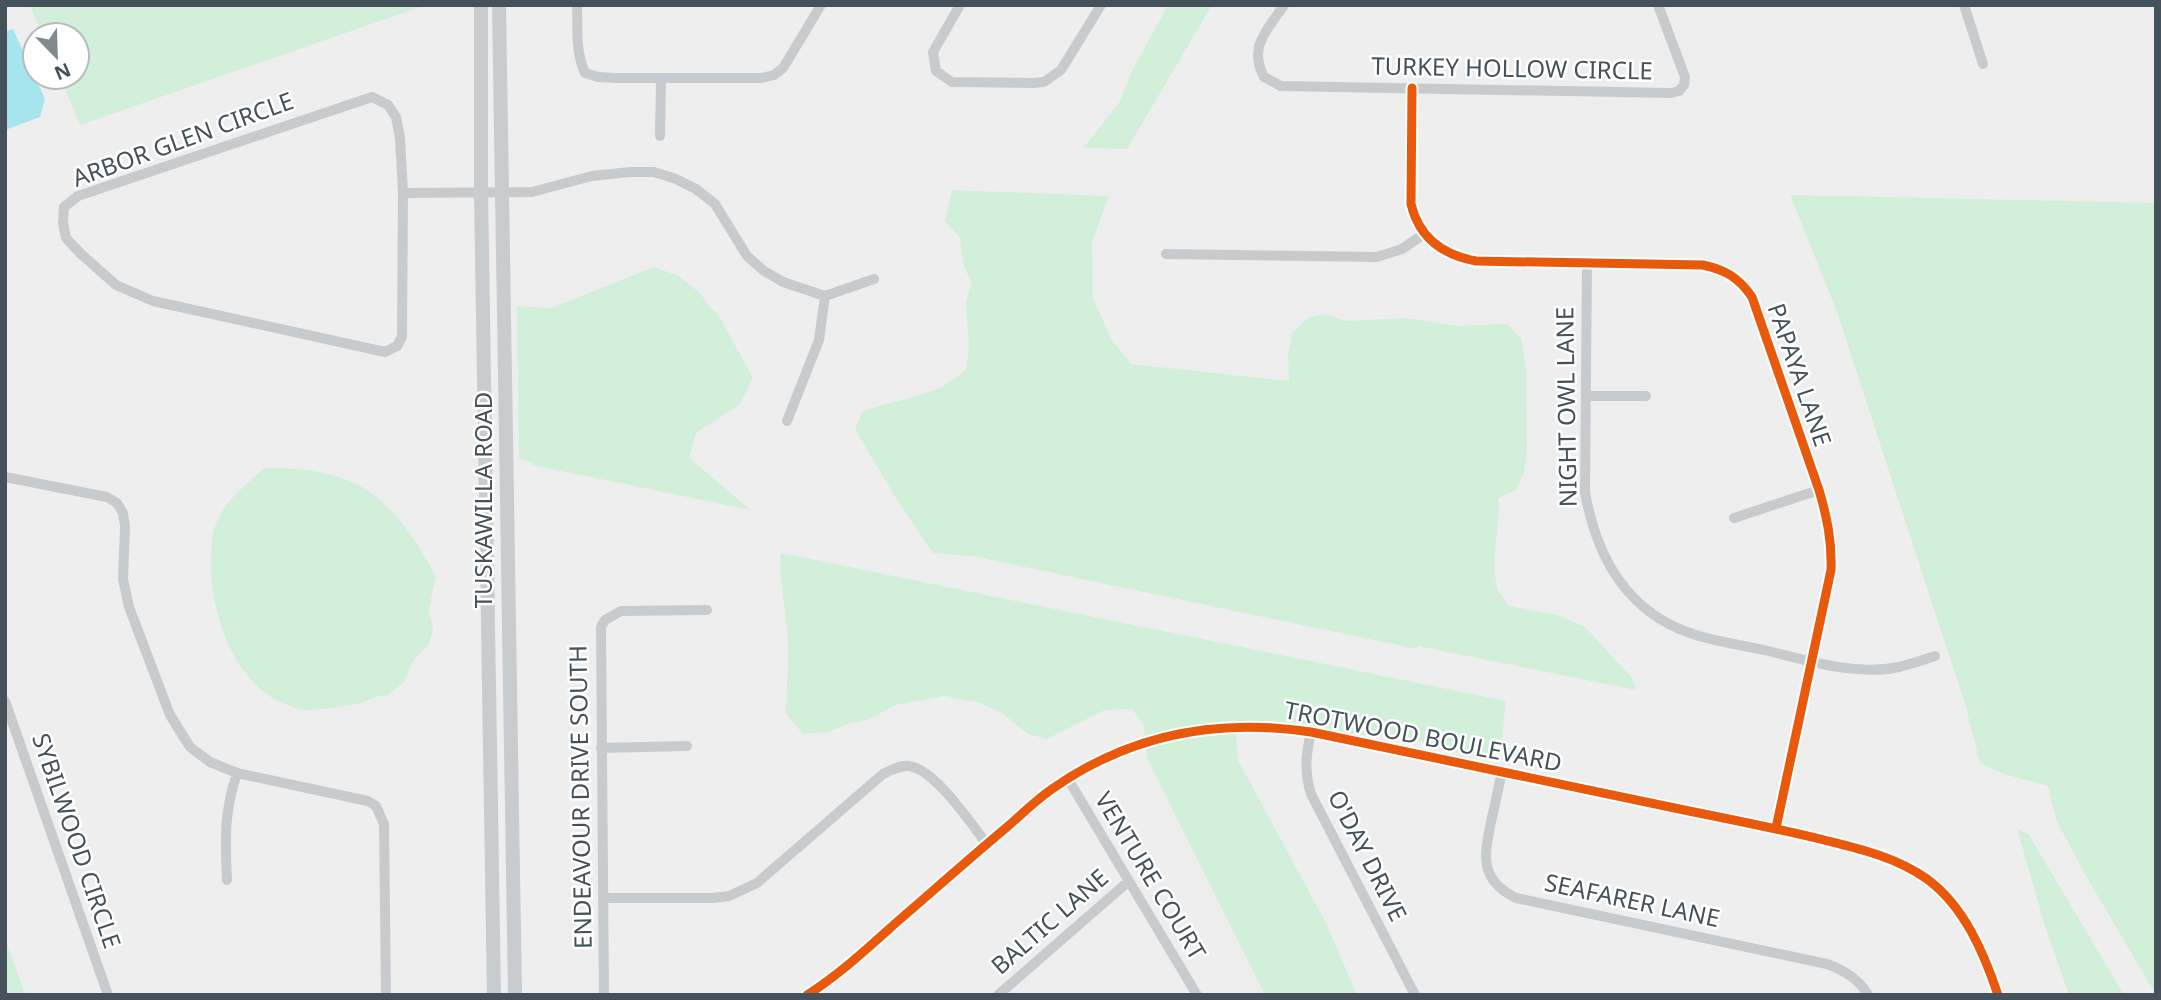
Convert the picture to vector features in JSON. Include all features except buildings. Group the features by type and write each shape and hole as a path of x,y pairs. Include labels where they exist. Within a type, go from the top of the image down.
{"main road":[{"name":"TUSKAWILLA ROAD","path":"481,5 481,193 494,995"},
{"name":"TUSKAWILLA ROAD","path":"499,5 515,995"}],"street":[{"path":"577,5 578,47 585,72 598,77 661,78 761,78 774,75 783,68 821,5"},
{"path":"960,5 933,52 936,71 952,82 1033,83 1044,82 1061,70 1101,5"},
{"name":"TURKEY HOLLOW CIRCLE","path":"1284,5 1260,41 1257,58 1265,77 1281,86 1671,93 1679,91 1684,85 1685,77 1658,5"},
{"path":"1964,5 1983,64"},
{"path":"660,136 661,78"},
{"name":"PAPAYA LANE","path":"1412,88 1410,204 1414,219 1424,234 1441,249 1457,257 1476,261 1703,265 1721,269 1742,283 1752,297 1819,489 1832,543 1831,570 1776,828"},
{"name":"ARBOR GLEN CIRCLE","path":"372,97 388,105 396,117 403,192 402,337 397,346 384,352 153,301 116,285 66,238 63,223 64,207 78,196 372,97"},
{"path":"403,192 533,192 592,176 654,172 696,189 715,204 747,256 783,282 825,296 874,279"},
{"path":"1166,254 1377,257 1402,248 1424,234"},
{"name":"NIGHT OWL LANE","path":"1587,262 1585,492 1590,521 1600,550 1615,577 1640,604 1660,619 1690,633 1844,668 1871,670 1898,667 1935,656"},
{"path":"787,421 819,341 825,296"},
{"path":"1586,396 1646,397"},
{"path":"5,477 107,497 117,503 123,513 125,526 123,579 129,607 170,715 190,747 210,762 237,773 376,806 384,824 386,995"},
{"path":"1734,518 1819,489"},
{"name":"ENDEAVOUR DRIVE SOUTH","path":"604,995 600,639 605,620 621,611 707,610"},
{"name":"SYBILWOOD CIRCLE","path":"5,701 108,995"},
{"name":"TROTWOOD BOULEVARD","path":"807,995 838,974 1050,790 1068,779 1121,751 1176,734 1222,727 1270,726 1311,732 1776,828 1868,851 1895,861 1930,881 1945,896 1975,938 1998,995"},
{"name":"O'DAY DRIVE","path":"1311,732 1305,758 1306,778 1311,794 1415,995"},
{"path":"601,748 687,746"},
{"path":"604,898 713,898 742,891 757,883 883,774 895,767 909,766 933,778 987,844"},
{"name":"SEAFARER LANE","path":"1502,772 1485,854 1488,873 1497,887 1507,894 1827,964 1840,968 1853,977 1863,985 1868,995"},
{"path":"227,880 225,834 228,800 237,773"},
{"name":"VENTURE COURT","path":"1068,779 1197,995"},
{"name":"BALTIC LANE","path":"998,995 1129,881"}],"green space":[{"path":"30,5 426,5 80,125 66,91 91,91 91,21 36,21"},
{"path":"1168,5 1212,5 1127,149 1083,148 1119,103 1133,69"},
{"path":"952,190 1109,196 1092,242 1093,299 1112,340 1131,364 1289,381 1288,356 1292,333 1309,317 1327,314 1345,321 1406,318 1459,326 1507,324 1521,338 1526,370 1527,451 1524,473 1516,490 1498,498 1495,565 1497,587 1508,606 1557,615 1585,627 1633,679 1636,690 1418,646 1417,649 972,556 933,553 894,495 855,429 862,412 943,386 966,370 969,347 966,304 971,282 964,266 960,238 945,221"},
{"path":"1790,195 2156,203 2156,995 2056,820 2048,786 2004,774 1980,763 1965,704 1837,312"},
{"path":"654,267 679,276 701,294 718,314 753,378 740,404 696,433 689,458 751,510 532,465 532,462 519,459 517,306 551,308"},
{"path":"264,468 325,473 349,481 369,492 387,506 404,525 436,576 429,609 433,629 429,644 414,659 404,682 387,696 346,706 300,709 267,694 249,677 234,656 216,605 211,553 214,530 228,503"},
{"path":"781,553 1506,701 1502,739 1492,754 1457,752 1410,738 1349,734 1308,725 1270,721 1221,722 1145,737 1143,724 1132,709 1105,710 1047,739 1028,734 1002,713 978,702 943,696 896,705 867,720 850,723 828,732 803,734 786,714 788,642"},
{"path":"1236,732 1238,760 1327,925 1357,995 1265,995 1147,758 1146,748 1178,739"},
{"path":"2017,828 2029,835 2124,995 2069,995 2044,923"},
{"path":"5,938 25,995 5,995"}],"water":[{"path":"13,29 21,46 21,91 41,91 45,99 40,117 5,130 5,32"}],"cycle path":[{"path":"1412,88 1411,204 1426,235 1443,249 1476,261 1703,265 1719,269 1731,276 1752,297 1819,490 1831,549 1831,570 1776,828"},
{"path":"807,995 854,960 1040,798 1082,770 1144,743 1209,729 1242,727 1311,732 1773,828 1877,855 1915,871 1952,903 1971,931 1998,995"}]}
